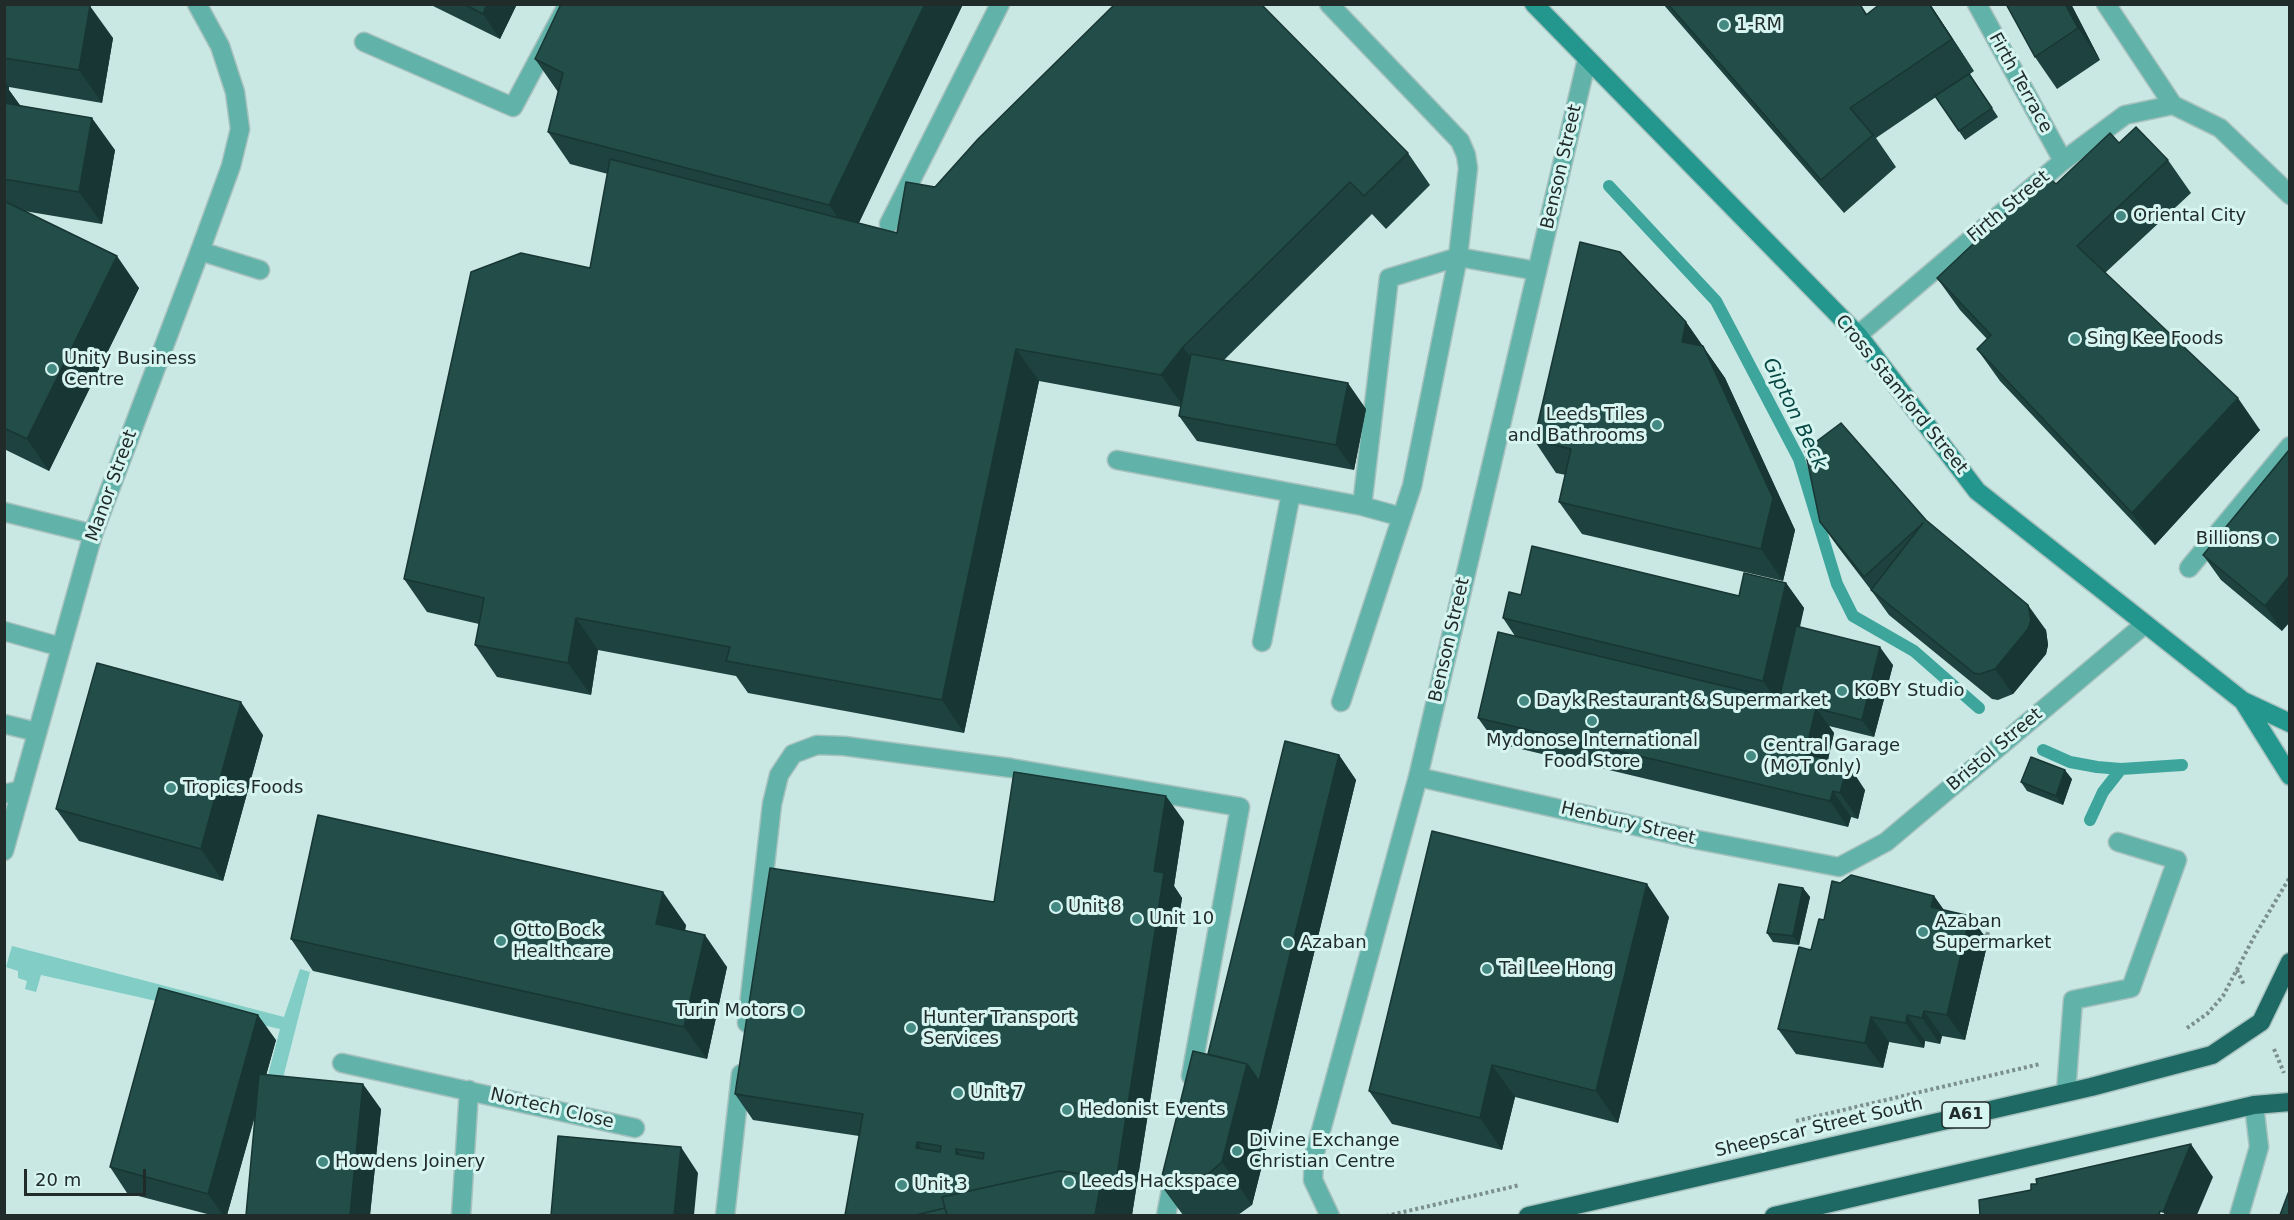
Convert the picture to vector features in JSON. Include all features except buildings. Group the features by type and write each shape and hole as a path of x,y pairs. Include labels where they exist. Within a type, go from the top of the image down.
{"highway":[{"name":"Sheepscar Street South","path":"1528,1215 2066,1092 2212,1055 2261,1022 2289,968"},
{"path":"1774,1215 2254,1105 2289,1102"}],"street":[{"name":"Manor Street","path":"4,851 13,792 37,732 93,534 231,166 240,129 235,92 220,46 197,4"},
{"path":"364,42 513,107 568,4"},
{"path":"889,224 1000,4"},
{"path":"1329,4 1460,141 1468,168 1458,256 1413,486 1341,702"},
{"name":"Cross Stamford Street","path":"1534,4 1858,335 1977,491 2243,701 2289,723"},
{"name":"Firth Terrace","path":"1977,4 2063,161"},
{"path":"2106,4 2173,105 2220,128 2289,195"},
{"name":"Benson Street","path":"1330,1215 1313,1180 1314,1156 1418,777 1587,59"},
{"name":"Firth Street","path":"1858,335 2063,161 2125,115 2173,105"},
{"path":"200,251 260,270"},
{"path":"1362,506 1389,278 1458,256 1537,271"},
{"path":"2189,568 2289,446"},
{"path":"1117,460 1362,506 1402,517"},
{"path":"1262,642 1291,493"},
{"path":"4,512 93,534"},
{"name":"Bristol Street","path":"1839,867 1886,842 2145,624"},
{"path":"4,631 61,647"},
{"name":"Cross Stamford Street","path":"2243,701 2289,776"},
{"path":"4,724 37,732"},
{"path":"725,1215 772,804 779,776 793,754 817,745 844,746 1011,768 1240,807 1187,1099"},
{"name":"Henbury Street","path":"1418,777 1698,840 1839,867"},
{"path":"2066,1092 2073,1000 2131,988 2177,860 2118,842"},
{"name":"Nortech Close","path":"342,1063 635,1128"},
{"name":"Nortech Close","path":"461,1215 469,1090"},
{"path":"2239,1215 2259,1147 2254,1105"},
{"path":"1166,1215 1177,1157"}],"path":[{"path":"2181,1030 2208,1013 2223,996 2289,877"},
{"path":"1967,920 1989,926 1987,937 1976,934"},
{"path":"1794,1121 2070,1057"},
{"path":"1386,1215 1529,1183"}],"shaded area":[{"path":"12,946 284,1017 300,969 310,972 283,1078 268,1075 280,1029 41,975 36,992 25,989 27,981 18,978 18,971 6,967"}],"waterway":[{"name":"Gipton Beck","path":"1609,186 1716,301 1799,459 1837,584 1853,616 1914,651 1979,708"},
{"name":"Gipton Beck","path":"2043,750 2070,762 2097,767 2121,769 2182,765"},
{"path":"2090,820 2103,792 2121,769"}],"place":[{"name":"1-RM","path":"1724,25"},
{"name":"Oriental City","path":"2121,216"},
{"name":"Sing Kee Foods","path":"2075,339"},
{"name":"Unity Business Centre","path":"52,369"},
{"name":"Leeds Tiles and Bathrooms","path":"1657,425"},
{"name":"Billions","path":"2272,539"},
{"name":"KOBY Studio","path":"1842,691"},
{"name":"Dayk Restaurant & Supermarket","path":"1524,701"},
{"name":"Mydonose International Food Store","path":"1592,721"},
{"name":"Central Garage (MOT only)","path":"1751,756"},
{"name":"Tropics Foods","path":"171,788"},
{"name":"Unit 8","path":"1056,907"},
{"name":"Unit 10","path":"1137,919"},
{"name":"Azaban Supermarket","path":"1923,932"},
{"name":"Otto Bock Healthcare","path":"501,941"},
{"name":"Azaban","path":"1288,943"},
{"name":"Tai Lee Hong","path":"1487,969"},
{"name":"Turin Motors","path":"798,1011"},
{"name":"Hunter Transport Services","path":"911,1028"},
{"name":"Unit 7","path":"958,1093"},
{"name":"Hedonist Events","path":"1067,1110"},
{"name":"Divine Exchange Christian Centre","path":"1237,1151"},
{"name":"Howdens Joinery","path":"323,1162"},
{"name":"Leeds Hackspace","path":"1069,1182"},
{"name":"Unit 3","path":"902,1185"}]}
